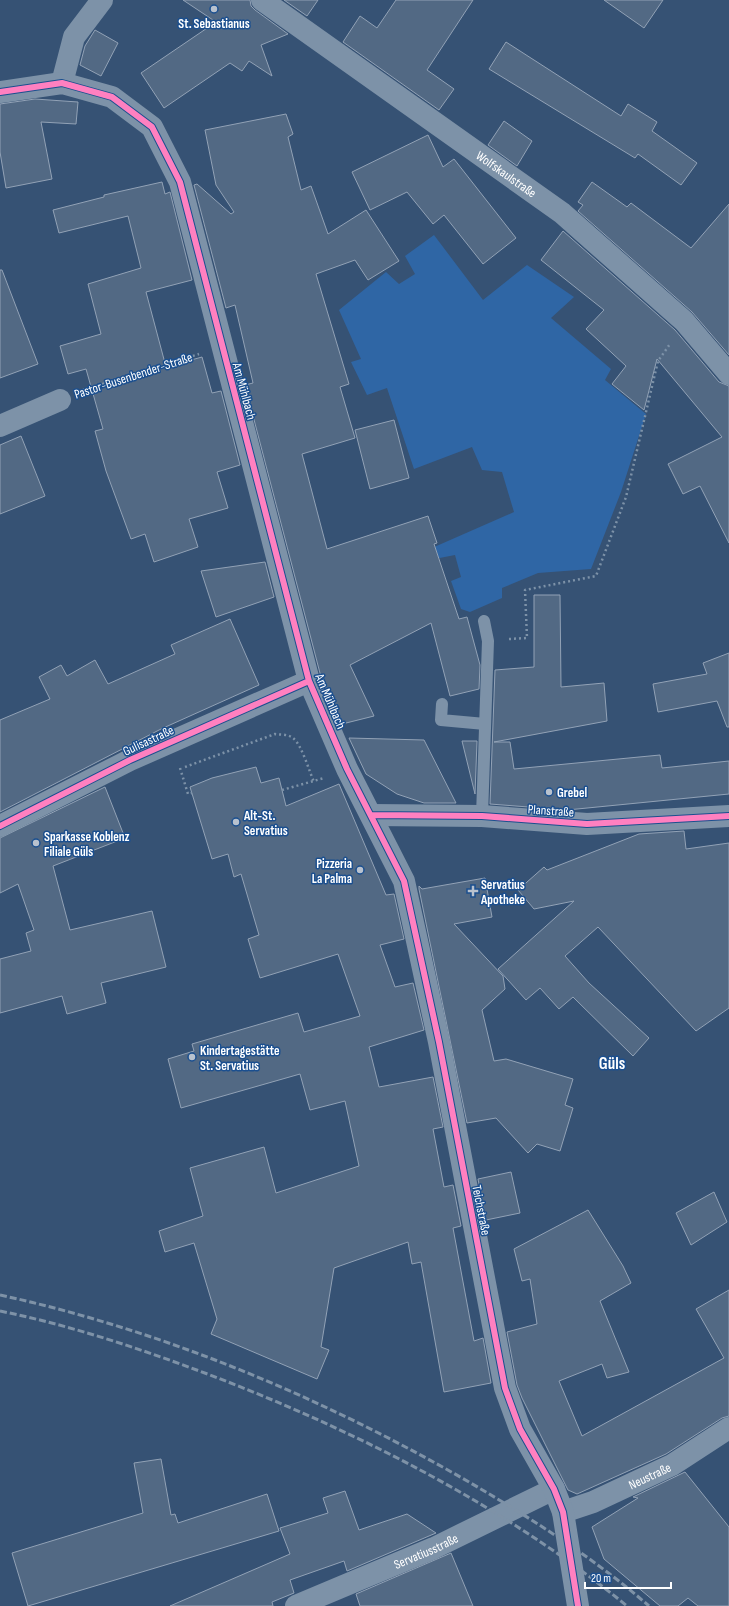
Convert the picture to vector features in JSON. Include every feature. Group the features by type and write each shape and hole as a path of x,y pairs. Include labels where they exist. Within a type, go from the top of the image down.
{"street":[{"path":"62,83 74,36 102,0"},
{"name":"Wolfskaulstraße","path":"262,0 562,213 684,321 729,374"},
{"name":"Am Mühlbach","path":"0,92 62,83 112,97 152,127 180,182 309,680 347,769 371,815"},
{"name":"Pastor-Busenbender-Straße","path":"0,426 60,400"},
{"name":"Gulisastraße","path":"0,826 130,760 309,680"},
{"name":"Planstraße","path":"371,815 482,816 587,824 729,816"},
{"name":"Teichstraße","path":"371,815 404,881 439,1042 505,1388 520,1429 554,1489 564,1512 578,1606"},
{"name":"Neustraße","path":"564,1512 593,1502 672,1465 729,1428"},
{"name":"Servatiusstraße","path":"296,1606 434,1548 554,1489"}],"lane":[{"path":"482,816 488,641 484,620"},
{"path":"442,704 441,720 485,724"}],"path":[{"path":"488,641 527,638 524,590 596,576 626,497 658,361 684,321"},
{"path":"192,793 188,794 180,768 275,734 286,735 294,738 299,746 314,782 282,790"}],"shaded area":[{"path":"434,235 483,300 527,265 574,297 551,318 611,369 605,380 646,414 621,492 591,569 538,573 502,588 502,598 470,612 461,609 451,581 461,577 455,555 419,562 416,555 514,512 502,472 482,470 472,447 414,469 387,388 367,395 351,362 361,359 339,310 386,272 399,284 415,274 405,256"}],"building":[{"path":"183,0 250,0 251,6 255,10 288,34 261,45 272,76 249,61 242,71 230,63 164,108 141,73 216,22"},
{"path":"284,0 318,0 307,16"},
{"path":"396,0 473,0 427,70 454,89 439,110 343,42 360,16 377,28"},
{"path":"604,0 663,0 644,28"},
{"path":"95,30 118,43 101,76 80,65 85,46"},
{"path":"506,42 621,116 628,104 657,122 652,131 697,163 681,185 638,154 635,158 489,69"},
{"path":"35,99 78,102 76,124 41,122 52,179 6,188 0,152 0,104"},
{"path":"286,114 293,134 288,137 301,190 311,186 328,234 366,210 399,261 368,280 355,260 316,274 349,384 340,387 355,438 302,454 327,549 428,516 437,543 434,544 459,619 467,617 480,665 479,689 450,696 431,623 350,665 374,716 342,724 321,677 245,385 253,383 235,305 226,308 194,185 197,184 231,214 234,212 216,185 205,130"},
{"path":"504,121 532,141 517,166 488,145"},
{"path":"428,135 443,167 454,159 516,238 483,264 444,215 433,224 407,192 370,210 352,172"},
{"path":"162,182 165,194 170,192 192,280 146,292 166,367 202,357 212,393 221,391 240,465 217,472 228,508 189,519 198,547 154,562 145,534 131,539 106,471 95,431 103,429 86,369 68,374 60,346 101,334 88,284 141,268 128,216 59,233 53,210 104,197 104,195"},
{"path":"592,182 627,207 631,203 691,248 729,204 729,355 692,312 578,211 583,205 578,202"},
{"path":"563,231 675,330 719,382 729,386 729,543 700,486 683,494 668,464 722,437 657,359 644,410 612,384 626,366 586,329 604,310 541,260"},
{"path":"0,270 2,270 38,364 0,378"},
{"path":"394,420 409,478 370,489 355,430"},
{"path":"21,436 45,496 0,514 0,445"},
{"path":"265,562 274,597 216,617 201,571"},
{"path":"534,595 560,595 561,687 604,683 607,721 494,742 510,742 514,769 660,755 662,768 729,761 729,794 567,810 490,804 495,670 534,667"},
{"path":"230,619 259,685 161,729 0,812 0,720 50,699 39,677 61,665 67,676 95,660 108,684 175,654 171,645"},
{"path":"729,653 729,727 727,727 717,701 658,712 653,684 707,674 703,663"},
{"path":"349,738 424,740 456,803 424,803 397,794 366,774"},
{"path":"462,741 477,741 475,794"},
{"path":"256,767 261,783 279,778 286,806 339,784 386,895 394,894 404,939 380,945 395,987 413,983 424,1030 369,1047 379,1087 433,1077 443,1127 433,1129 444,1187 453,1185 461,1226 453,1228 474,1341 483,1338 491,1383 444,1392 421,1262 412,1264 408,1242 334,1268 321,1347 329,1350 317,1379 211,1334 217,1319 194,1243 165,1252 159,1231 203,1216 190,1168 264,1147 276,1193 359,1166 345,1101 310,1110 300,1074 181,1108 168,1059 194,1051 192,1044 298,1013 304,1032 360,1016 338,954 260,978 248,939 259,935 241,874 234,877 228,854 212,859 190,787 212,778"},
{"path":"105,787 125,838 53,866 70,930 152,911 166,967 101,983 106,1003 67,1014 62,996 0,1013 0,959 31,951 26,933 34,930 18,884 0,893 0,838"},
{"path":"684,831 686,849 729,843 729,1008 696,1031 598,927 565,956 589,983 649,1038 633,1056 573,997 559,1009 540,988 526,1000 498,969 574,901 534,909 518,890 544,867 547,870 639,834"},
{"path":"485,878 492,917 454,924 503,976 505,989 482,1010 494,1061 506,1059 573,1079 565,1105 573,1108 560,1151 537,1144 528,1153 496,1118 467,1123 419,886 422,889"},
{"path":"511,1172 520,1213 486,1220 478,1179"},
{"path":"714,1192 727,1222 691,1245 676,1213"},
{"path":"588,1210 623,1266 631,1283 600,1301 629,1372 607,1378 602,1364 559,1381 582,1436 724,1358 696,1309 729,1290 729,1416 722,1418 666,1454 577,1494 568,1490 522,1398 517,1385 507,1332 537,1324 530,1279 522,1281 514,1249"},
{"path":"161,1459 171,1515 175,1514 178,1523 267,1494 279,1531 28,1606 12,1553 143,1513 134,1463"},
{"path":"685,1472 729,1527 729,1606 698,1606 688,1598 678,1606 660,1606 604,1559 592,1527 638,1498 633,1497"},
{"path":"345,1491 359,1530 407,1514 436,1533 347,1571 344,1561 290,1580 294,1593 272,1602 273,1606 170,1606 290,1554 280,1528 328,1513 323,1498"},
{"path":"451,1553 473,1606 360,1606 356,1594"}],"railway":[{"path":"0,1295 62,1310 182,1348 242,1370 357,1422 414,1451 516,1510 584,1555 649,1606"},
{"path":"0,1311 83,1332 164,1358 218,1378 326,1423 431,1476 482,1505 532,1536 581,1570 627,1606"}],"cycle path":[{"path":"0,92 62,83 112,97 152,127 180,182 309,681 347,769 404,881 439,1042 505,1388 520,1429 554,1489 563,1512 578,1606"},
{"path":"0,826 130,760 309,681"},
{"path":"371,815 482,816 587,824 729,816"}],"place":[{"name":"St. Sebastianus","path":"214,9"},
{"name":"Grebel","path":"549,792"},
{"name":"Alt-St. Servatius","path":"236,822"},
{"name":"Sparkasse Koblenz Filiale Güls","path":"36,843"},
{"name":"Pizzeria La Palma","path":"360,870"},
{"name":"Servatius Apotheke","path":"473,891"},
{"name":"Kindertagestätte St. Servatius","path":"192,1057"}],"district":[{"name":"Güls","path":"612,1063"}]}
